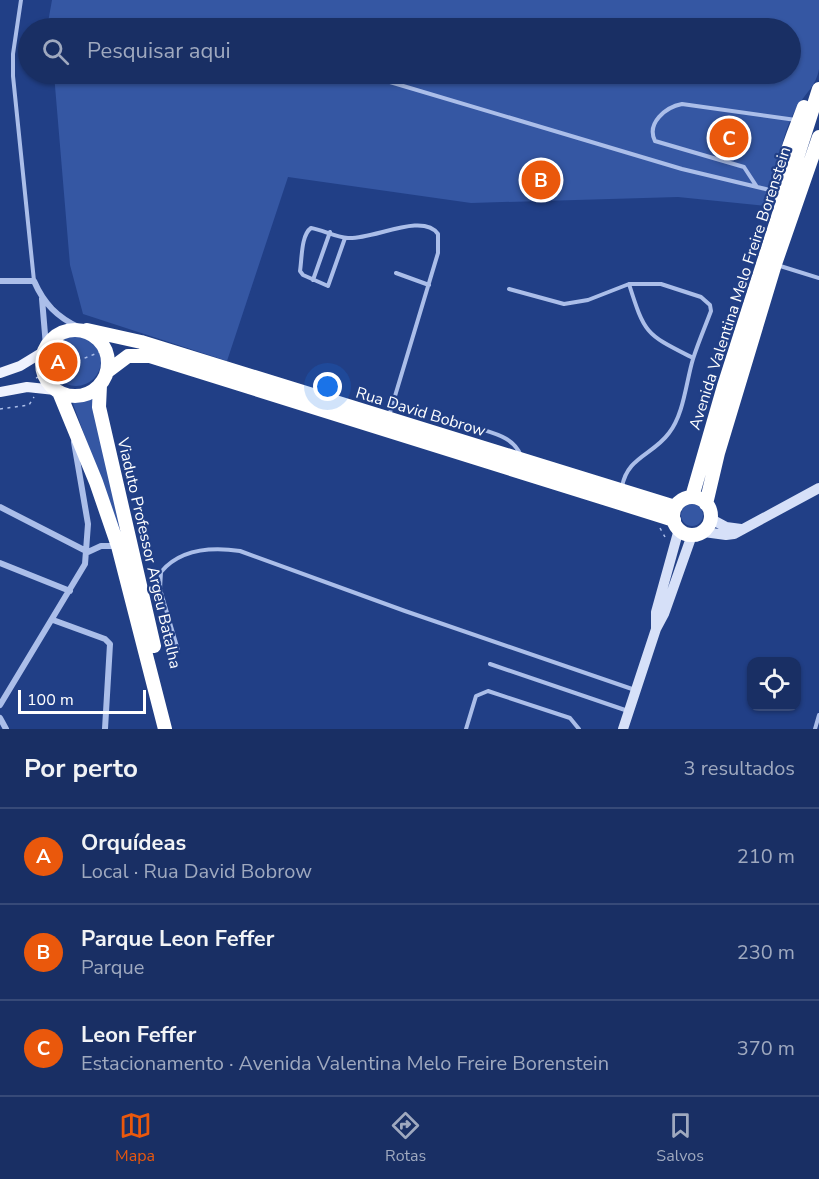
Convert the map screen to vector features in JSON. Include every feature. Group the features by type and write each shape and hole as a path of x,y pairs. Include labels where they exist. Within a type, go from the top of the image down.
{"highway":[{"path":"782,199 784,162 807,104 818,98"},
{"name":"Avenida Valentina Melo Freire Borenstein","path":"692,497 782,199 818,98"},
{"name":"Avenida Valentina Melo Freire Borenstein","path":"706,504 714,464 775,264 819,137"},
{"path":"84,329 105,350 108,371 100,385 82,395 57,391 43,374 45,349 59,333 84,329"},
{"name":"Rua David Bobrow","path":"84,329 141,342 621,490 676,519"},
{"name":"Rua David Bobrow","path":"108,371 124,358 145,355 676,519"},
{"name":"Viaduto Professor Argeu Batalha","path":"100,385 99,407 155,668 165,729"},
{"name":"Viaduto Professor Argeu Batalha","path":"57,391 72,423 118,546 173,729"},
{"path":"692,497 706,504 711,519 698,534 676,519 682,500 692,497"}],"main road":[{"path":"0,374 20,366 45,349"},
{"path":"0,392 34,387 57,391"},
{"path":"623,729 656,629 698,534 726,536 819,488"},
{"path":"656,629 656,612 676,519"},
{"path":"711,519 726,527 741,529"}],"street":[{"path":"0,280 34,280 42,298 63,320 84,329"},
{"path":"42,298 45,349"},
{"path":"0,705 85,564 88,552 88,524 72,423"},
{"path":"0,507 88,552"},
{"path":"88,552 101,546 118,546"},
{"path":"0,563 70,591"},
{"path":"53,620 105,639 110,644 105,729"},
{"path":"0,718 6,729"}],"lane":[{"path":"18,18 21,0"},
{"path":"18,20 13,54 13,76 34,280"},
{"path":"396,84 618,151 757,188 782,199"},
{"path":"757,188 744,167 655,141 652,134 656,120 669,108 682,104 800,120"},
{"path":"345,238 330,284 325,287 300,271 306,232 311,228 345,238 360,238 421,223 432,227 438,234 439,241 429,285 388,418"},
{"path":"313,280 330,232"},
{"path":"775,264 819,278"},
{"path":"396,273 429,285"},
{"path":"629,284 642,324 649,333 694,358"},
{"path":"509,289 564,304 588,300 629,284 661,284 707,301 711,311 694,358 677,420 669,434 632,463 624,476 621,490"},
{"path":"471,426 513,442 522,460"},
{"path":"178,650 160,589 161,572 170,563 193,552 218,548 240,551 405,611 636,690"},
{"path":"490,664 629,712"},
{"path":"466,729 476,696 488,691 570,718 579,729"},
{"path":"815,729 819,715"}],"path":[{"path":"0,409 31,404 35,379 105,350"}],"shaded area":[{"path":"52,0 819,0 819,69 813,86 791,119 782,143 777,170 775,207 678,197 471,203 288,177 227,361 83,314 70,265 55,84 801,84 801,18 49,18"},
{"path":"71,336 81,336 94,343 101,356 101,366 94,379 81,386 71,386 62,382 55,375 51,366 51,356 55,347 62,340"},
{"path":"93,394 126,539 122,540 71,398"},
{"path":"692,504 700,507 703,515 700,523 692,526 684,523 681,515 684,507"}],"place":[{"name":"Leon Feffer","path":"729,138"},
{"name":"Parque Leon Feffer","path":"541,180"},
{"name":"Orquídeas","path":"58,362"}]}
